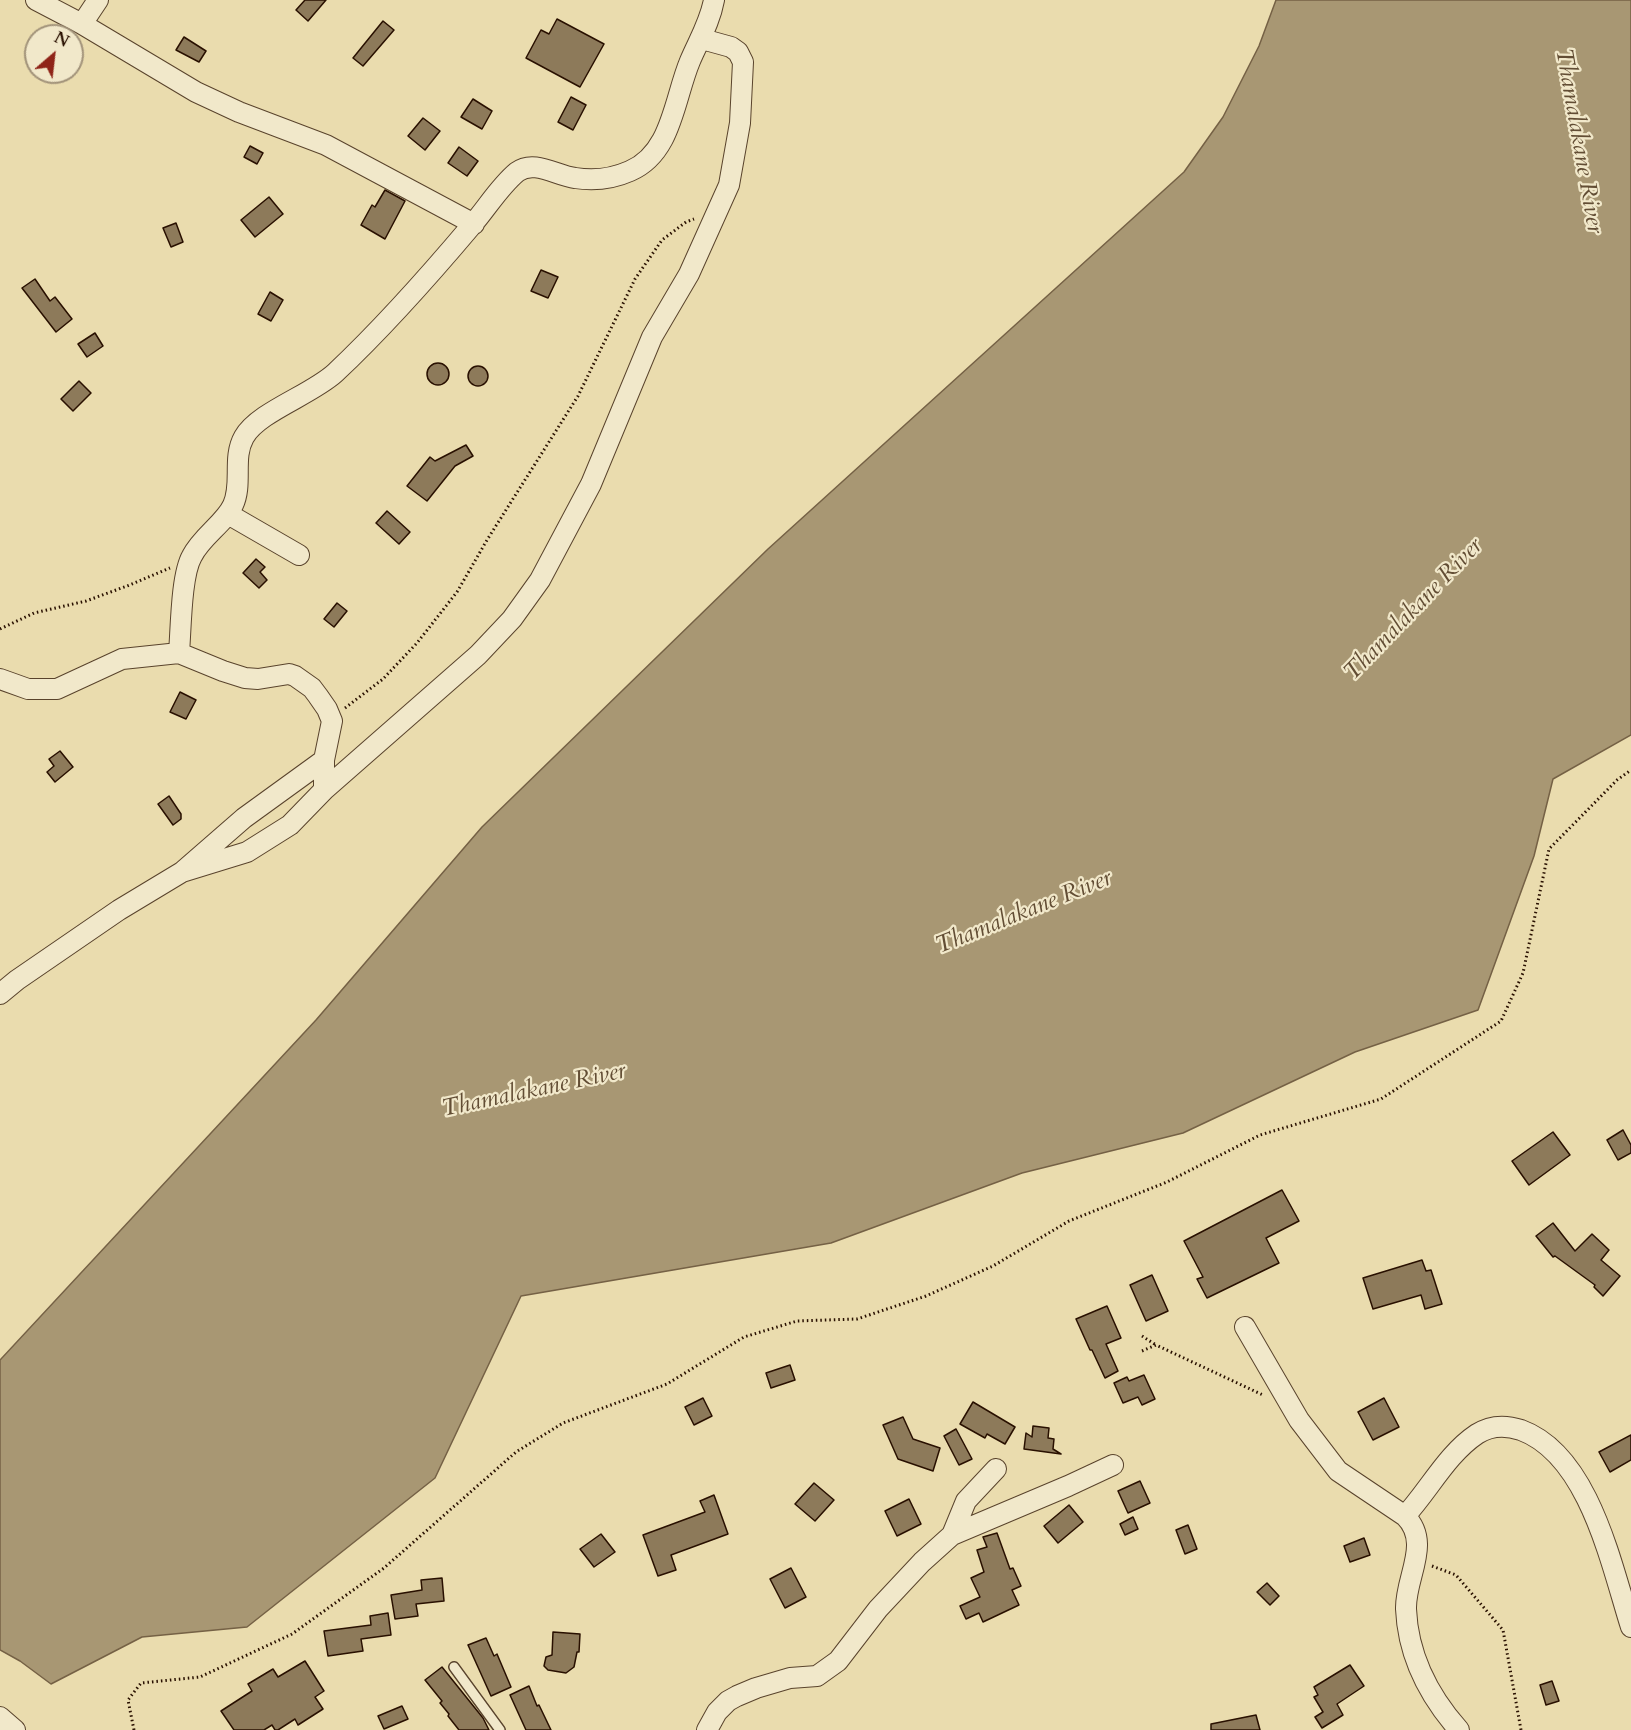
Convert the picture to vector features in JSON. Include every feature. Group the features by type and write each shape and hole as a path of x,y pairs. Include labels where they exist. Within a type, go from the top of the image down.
{"street":[{"path":"36,0 82,24 98,0"},
{"path":"179,653 182,596 190,557 207,534 228,514 235,497 239,447 252,426 326,381 391,316 474,224 494,195 516,173 525,167 533,167 573,178 593,180 614,178 640,167 654,154 666,134 690,61 702,39 714,0"},
{"path":"84,25 196,92 239,112 326,145 474,224"},
{"path":"182,872 247,852 290,825 324,790 478,655 512,619 540,580 591,484 652,337 688,274 729,185 740,123 743,62 738,52 731,47 702,39"},
{"path":"228,514 299,555"},
{"path":"0,679 28,689 57,689 122,659 179,653 245,678 258,679 289,674 295,676 307,684 318,696 332,721 324,760 324,790"},
{"path":"0,994 118,910 182,872 244,818 324,760"},
{"path":"1245,1327 1292,1409 1338,1471 1405,1516 1413,1524 1416,1533 1416,1560 1406,1607 1410,1643 1423,1679 1444,1713 1460,1730"},
{"path":"1405,1516 1455,1454 1477,1434 1492,1427 1511,1427 1528,1433 1556,1452 1574,1474 1593,1508 1631,1627"},
{"path":"707,1730 717,1712 737,1696 790,1678 817,1676 837,1661 878,1609 922,1562 952,1535 1113,1465"},
{"path":"952,1535 966,1501 996,1469"},
{"path":"0,1718 15,1730"}],"lane":[{"path":"454,1667 500,1730"}],"path":[{"path":"332,721 383,679 417,643 457,592 578,396 635,279 662,240 686,222 718,212"},
{"path":"0,629 34,613 86,601 127,586 190,557"},
{"path":"134,1730 128,1700 141,1683 200,1677 292,1634 384,1568 516,1452 563,1423 667,1384 744,1337 797,1321 857,1319 926,1296 993,1266 1069,1221 1167,1182 1260,1135 1381,1099 1501,1021 1523,973 1549,849 1617,780 1631,770"},
{"path":"1142,1336 1156,1345 1292,1409"},
{"path":"1142,1351 1156,1345"},
{"path":"1416,1560 1456,1575 1503,1630 1521,1730"}],"water":[{"name":"Thamalakane River","path":"1276,0 1631,0 1631,735 1553,779 1534,856 1478,1010 1355,1052 1183,1133 1022,1173 831,1243 521,1296 435,1478 247,1627 142,1637 51,1684 20,1661 0,1650 0,1360 316,1020 482,827 768,549 1184,172 1223,117 1259,46"}],"building":[{"path":"305,0 326,0 308,21 296,10"},
{"path":"557,19 604,44 580,87 526,58 541,30 549,34"},
{"path":"383,21 394,30 363,66 353,58"},
{"path":"184,37 206,51 199,62 176,50"},
{"path":"571,97 586,105 573,130 558,122"},
{"path":"473,99 492,111 482,129 461,117"},
{"path":"423,118 440,131 425,150 408,136"},
{"path":"250,146 263,153 257,164 244,157"},
{"path":"459,147 478,161 467,176 448,163"},
{"path":"385,190 405,201 385,239 361,225 372,205 375,207"},
{"path":"269,197 283,214 255,237 241,220"},
{"path":"176,223 183,242 171,247 163,228"},
{"path":"541,270 558,277 548,298 531,291"},
{"path":"35,279 50,301 55,297 72,319 56,332 22,288"},
{"path":"270,292 283,300 271,321 258,314"},
{"path":"95,333 103,346 87,357 78,344"},
{"path":"438,363 448,370 449,374 442,384 438,385 428,378 427,374 434,364"},
{"path":"478,366 485,369 488,376 485,383 478,386 471,383 468,376 471,369"},
{"path":"79,381 91,393 73,411 61,399"},
{"path":"466,445 473,456 455,466 427,501 407,486 430,457 435,461"},
{"path":"387,511 410,532 399,544 376,523"},
{"path":"256,559 265,567 260,572 267,580 259,588 243,573"},
{"path":"337,603 347,611 334,627 324,619"},
{"path":"180,692 196,700 186,719 170,712"},
{"path":"60,751 73,767 55,782 47,772 54,766 49,759"},
{"path":"169,796 181,814 181,819 173,825 158,804"},
{"path":"1623,1130 1631,1145 1631,1153 1618,1160 1607,1140"},
{"path":"1553,1132 1570,1155 1529,1185 1512,1161"},
{"path":"1282,1190 1299,1221 1266,1238 1279,1263 1207,1298 1197,1279 1203,1277 1184,1241"},
{"path":"1553,1223 1575,1251 1592,1234 1609,1250 1601,1260 1620,1276 1603,1296 1594,1287 1595,1285 1555,1256 1553,1257 1536,1236"},
{"path":"1422,1260 1426,1271 1431,1270 1442,1304 1425,1309 1421,1295 1373,1309 1363,1278"},
{"path":"1152,1275 1168,1311 1146,1321 1130,1285"},
{"path":"1107,1306 1121,1338 1106,1344 1118,1371 1105,1378 1076,1319"},
{"path":"790,1365 795,1380 771,1388 766,1373"},
{"path":"1144,1375 1155,1399 1142,1405 1138,1397 1123,1403 1114,1383 1127,1377 1129,1381"},
{"path":"703,1398 712,1416 694,1425 685,1407"},
{"path":"1384,1398 1399,1427 1373,1440 1358,1412"},
{"path":"973,1402 1015,1427 1005,1444 987,1434 985,1438 960,1424"},
{"path":"903,1417 913,1439 940,1448 933,1471 898,1459 883,1425"},
{"path":"1033,1426 1049,1428 1048,1438 1054,1439 1053,1449 1061,1454 1024,1449 1026,1433 1032,1437"},
{"path":"956,1429 972,1459 959,1465 944,1436"},
{"path":"1631,1435 1631,1460 1610,1472 1599,1452"},
{"path":"1140,1481 1150,1503 1128,1513 1118,1491"},
{"path":"814,1483 834,1500 815,1521 795,1504"},
{"path":"714,1495 728,1534 671,1555 676,1570 658,1576 643,1535 705,1512 700,1501"},
{"path":"909,1499 921,1524 897,1536 885,1511"},
{"path":"1069,1505 1083,1522 1058,1543 1044,1526"},
{"path":"1133,1517 1138,1529 1125,1535 1120,1524"},
{"path":"1188,1525 1197,1549 1185,1554 1176,1530"},
{"path":"997,1533 1010,1569 1013,1568 1021,1586 1012,1590 1019,1605 983,1622 979,1613 966,1619 960,1606 980,1597 971,1578 984,1572 977,1550 987,1547 983,1537"},
{"path":"601,1534 615,1552 594,1567 580,1549"},
{"path":"1364,1538 1370,1555 1350,1562 1344,1546"},
{"path":"791,1568 806,1597 785,1608 770,1579"},
{"path":"442,1578 444,1601 416,1604 418,1616 395,1619 391,1595 422,1590 421,1580"},
{"path":"1267,1583 1279,1596 1270,1605 1257,1592"},
{"path":"388,1613 391,1635 361,1639 363,1651 328,1656 324,1631 371,1625 370,1616"},
{"path":"553,1632 580,1634 579,1652 577,1652 574,1667 566,1673 548,1670 544,1666 546,1657 552,1655"},
{"path":"486,1638 494,1656 497,1654 511,1687 491,1696 468,1645"},
{"path":"305,1661 324,1691 315,1697 323,1709 298,1725 295,1719 278,1730 275,1730 272,1725 264,1730 234,1730 221,1711 252,1691 248,1684 273,1669 278,1677"},
{"path":"1350,1665 1364,1686 1337,1704 1343,1715 1322,1728 1315,1717 1323,1712 1314,1697 1318,1695 1314,1687"},
{"path":"442,1667 483,1718 489,1730 459,1730 448,1716 449,1714 440,1703 442,1701 425,1680"},
{"path":"1552,1681 1559,1701 1546,1705 1540,1685"},
{"path":"529,1686 551,1730 526,1730 510,1695"},
{"path":"402,1706 408,1719 384,1729 378,1716"},
{"path":"1256,1715 1260,1730 1211,1730 1211,1724"}]}
